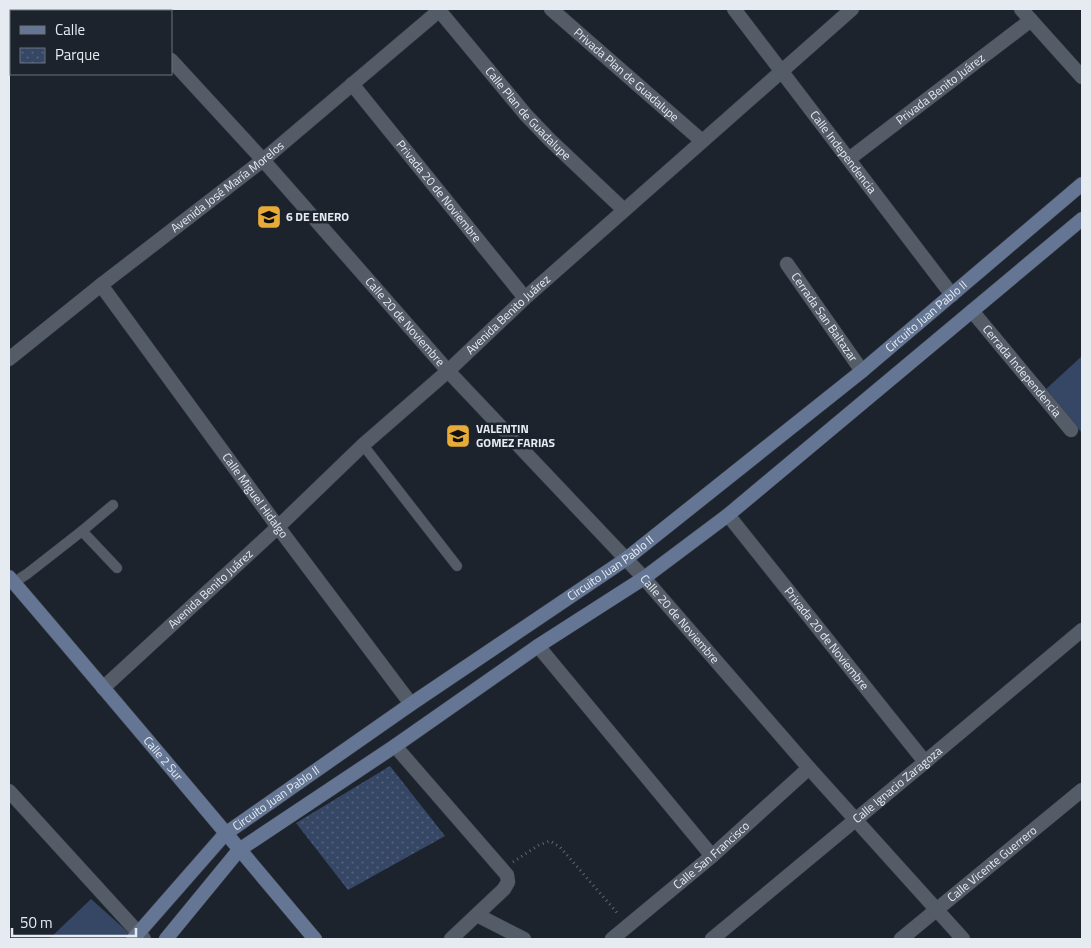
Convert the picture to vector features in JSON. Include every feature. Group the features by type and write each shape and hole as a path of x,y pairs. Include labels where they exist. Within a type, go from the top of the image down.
{"main road":[{"name":"Circuito Juan Pablo II","path":"138,937 225,834 411,704 626,559 862,371 1082,184"},
{"name":"Circuito Juan Pablo II","path":"166,939 239,850 395,746 538,646 644,578 728,515 1082,219"},
{"name":"Calle 2 Sur","path":"10,582 182,780 314,939"}],"street":[{"name":"Avenida José María Morelos","path":"9,359 101,285 263,160 439,9"},
{"name":"Calle Plan de Guadalupe","path":"439,9 526,115 624,210"},
{"name":"Privada Plan de Guadalupe","path":"551,9 702,141"},
{"name":"Calle Independencia","path":"734,9 952,295"},
{"name":"Avenida Benito Juárez","path":"103,688 525,298 852,9"},
{"path":"1022,9 1082,77"},
{"name":"Privada Benito Juárez","path":"849,159 1031,20"},
{"name":"Calle 20 de Noviembre","path":"172,61 263,160 448,370 644,578 809,768 963,939"},
{"name":"Privada 20 de Noviembre","path":"352,84 525,298"},
{"name":"Cerrada San Baltazar","path":"786,264 862,371"},
{"name":"Calle Miguel Hidalgo","path":"101,285 278,528 411,704"},
{"name":"Cerrada Independencia","path":"972,311 1071,430"},
{"name":"Privada 20 de Noviembre","path":"728,515 925,762"},
{"name":"Calle Ignacio Zaragoza","path":"712,939 1082,630"},
{"path":"538,646 712,856"},
{"path":"395,746 508,876 508,882 504,889 451,939"},
{"name":"Calle San Francisco","path":"612,939 712,856 809,768"},
{"name":"Calle Vicente Guerrero","path":"901,939 1082,790"},
{"path":"9,791 138,937"},
{"path":"477,915 524,939"}],"lane":[{"path":"364,445 457,566"},
{"path":"10,582 27,574 82,532 113,504"},
{"path":"82,532 116,568"}],"path":[{"path":"503,869 538,845 550,841 560,847 628,926"}],"green space":[{"path":"1082,356 1082,433 1045,390"},
{"path":"390,766 445,836 348,890 296,823"},
{"path":"91,899 129,933 124,939 49,939"}],"place":[{"name":"6 DE ENERO","path":"269,217"},
{"name":"VALENTIN GOMEZ FARIAS","path":"458,436"}]}
